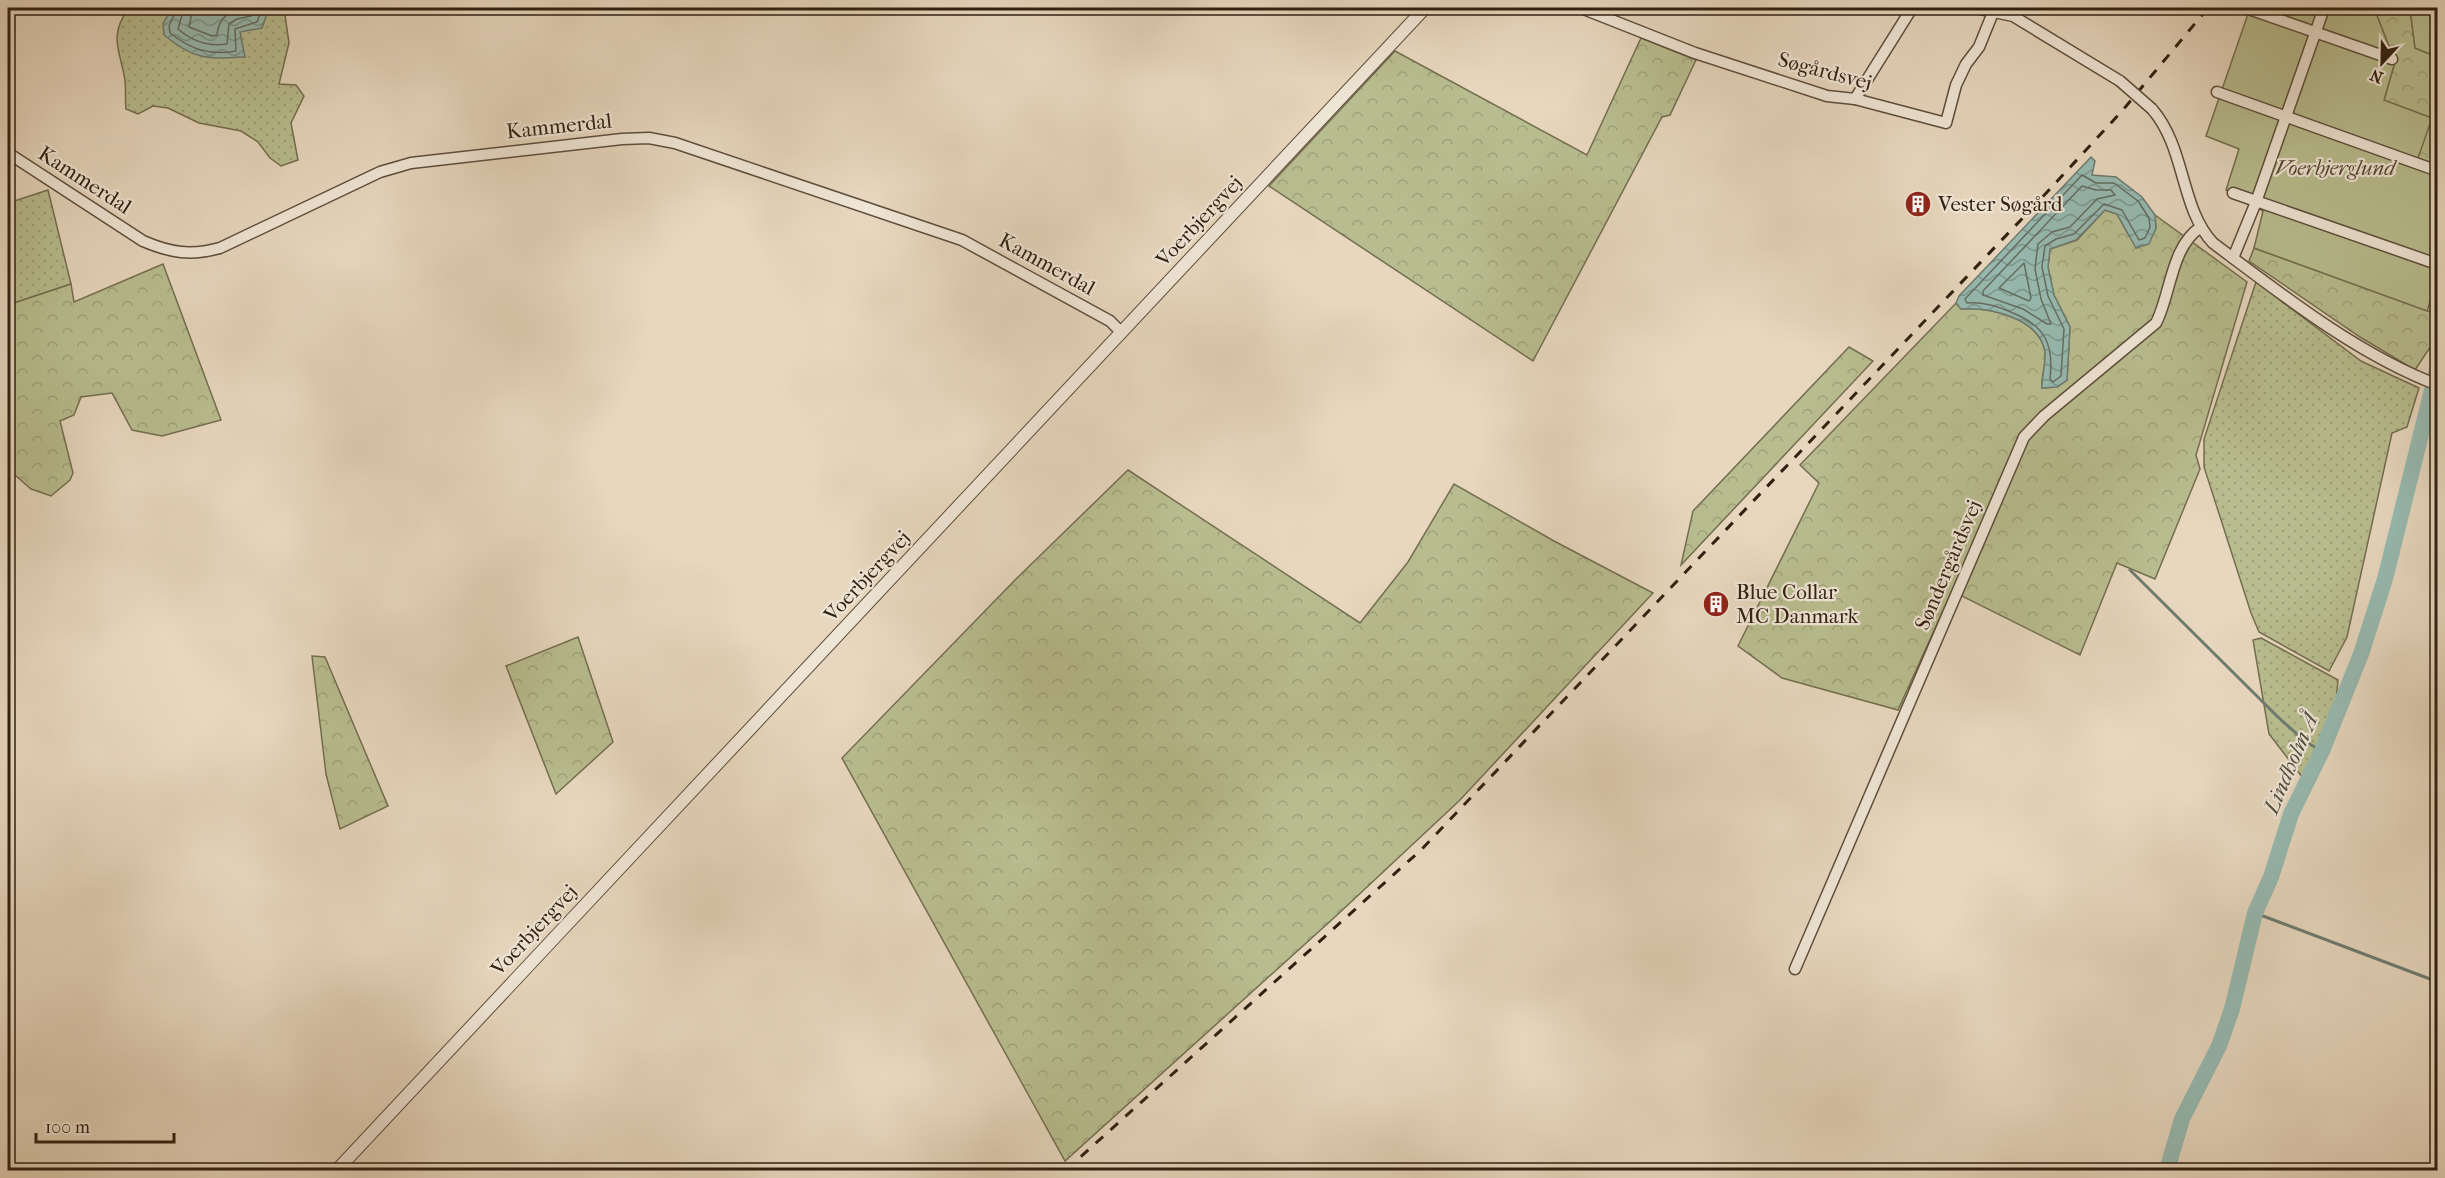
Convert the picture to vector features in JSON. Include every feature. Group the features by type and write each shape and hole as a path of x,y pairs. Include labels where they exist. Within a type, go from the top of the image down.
{"street":[{"name":"Voerbjergvej","path":"337,1170 1425,8"},
{"name":"Søgårdsvej","path":"1581,8 1695,53 1827,96 1855,99 1946,123 1956,85 1966,64 1979,47 1994,10"},
{"path":"1855,99 1912,8"},
{"path":"1975,8 1994,10 2013,16 2120,81 2152,109 2164,123 2201,227 2213,243 2328,325 2418,378 2438,385"},
{"path":"2233,258 2256,202 2324,8"},
{"path":"2249,9 2392,59"},
{"path":"2217,92 2438,171"},
{"name":"Kammerdal","path":"8,153 143,241 164,250 184,254 201,253 220,248 359,182 411,163 622,139 649,138 675,143 962,240 1110,321 1121,332"},
{"path":"2233,193 2437,264"},
{"name":"Søndergårdsvej","path":"1795,969 2024,437 2044,416 2156,324 2166,305 2185,240 2201,227"}],"green space":[{"path":"129,8 284,8 289,43 279,84 296,85 304,96 291,123 298,160 281,166 270,158 258,142 241,131 199,123 168,108 153,106 138,114 126,109 125,80 117,35"},
{"name":"Voerbjerglund","path":"2250,8 2374,8 2395,62 2384,100 2432,118 2418,158 2437,166 2437,282 2427,311 2254,248 2263,211 2226,190 2239,149 2206,136"},
{"path":"2374,8 2410,8 2415,48 2437,57 2437,166 2418,158 2384,100 2395,62"},
{"path":"2410,8 2437,8 2437,57 2415,48"},
{"path":"1641,38 1696,60 1670,115 1662,117 1533,361 1269,186 1395,51 1587,155"},
{"path":"48,190 71,284 8,305 8,203"},
{"path":"2105,210 2117,214 2129,236 2156,228 2155,215 2247,282 2196,455 2200,469 2155,579 2117,563 2080,655 1952,591 1898,710 1782,678 1738,646 1819,483 1800,465 1956,303 1961,309 1985,310 2023,323 2041,340 2045,351 2042,388 2057,387 2067,380 2070,327 2054,295 2048,267 2050,249 2077,240"},
{"path":"2254,248 2437,314 2437,337 2415,370 2360,337 2249,261"},
{"path":"163,264 221,420 162,436 132,430 112,393 81,397 74,415 60,421 73,473 70,480 51,496 31,489 8,469 8,305 71,284 74,302"},
{"path":"2256,282 2361,361 2419,388 2407,427 2392,433 2347,637 2329,671 2259,632 2204,467 2204,439"},
{"path":"1849,347 1873,361 1681,565 1693,511"},
{"path":"1128,470 1360,623 1408,562 1454,484 1554,541 1653,593 1459,801 1336,916 1065,1161 842,758 1015,580"},
{"path":"578,637 613,742 556,794 506,666"},
{"path":"2261,638 2338,680 2336,702 2303,778 2269,734 2253,640"},
{"path":"312,656 325,657 388,806 340,829 326,774"}],"water":[{"path":"172,8 269,8 262,28 240,32 245,57 211,58 184,49 164,35 163,24"},
{"path":"2091,157 2095,161 2092,175 2116,177 2142,197 2155,215 2156,228 2149,244 2136,248 2117,214 2105,210 2076,240 2050,249 2048,267 2054,295 2070,327 2067,380 2057,387 2042,388 2045,352 2041,340 2034,331 2012,317 1986,310 1961,309 1956,303 1959,296"}],"waterway":[{"name":"Lindholm Å","path":"2167,1170 2182,1119 2219,1046 2232,1009 2255,913 2271,877 2291,814 2322,751 2361,654 2385,579 2438,366"},
{"path":"2130,570 2279,718 2306,742 2322,751"},
{"path":"2255,913 2438,982"}],"railway":[{"path":"1066,1170 1422,849 2037,203 2122,111 2208,8"}],"place":[{"name":"Vester Søgård","path":"1918,204"},
{"name":"Blue Collar MC Danmark","path":"1716,604"}]}
